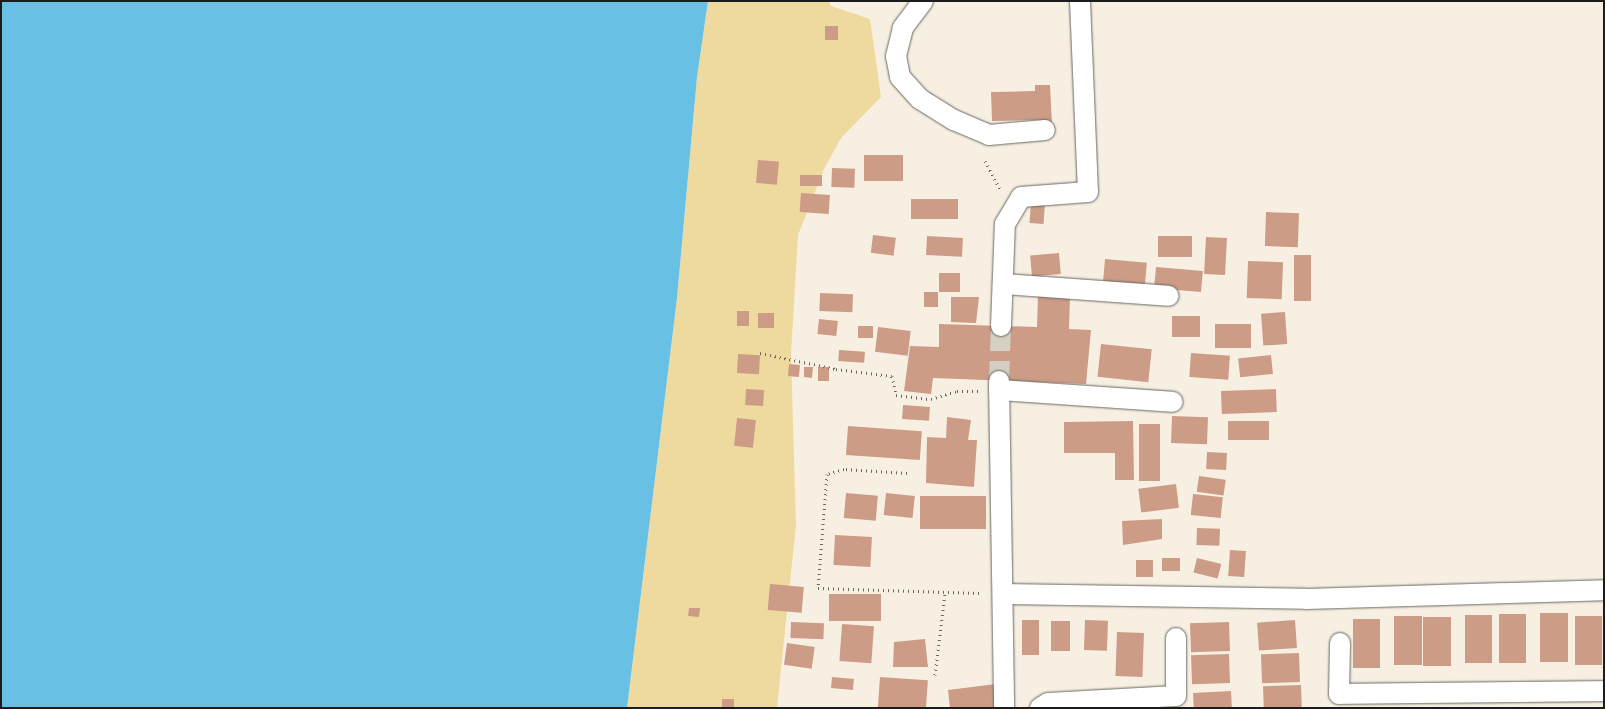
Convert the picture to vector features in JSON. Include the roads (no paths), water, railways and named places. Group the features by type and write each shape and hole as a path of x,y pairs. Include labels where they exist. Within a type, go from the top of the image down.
{"street":[{"path":"923,1 903,28 896,56 900,77 920,99 954,120 989,134 1045,130"},
{"path":"1001,326 1005,224 1021,197 1088,192 1080,1"},
{"path":"1003,284 1169,296"},
{"path":"1004,708 999,386 1173,402"},
{"path":"1003,594 1306,599 1604,590"},
{"path":"1040,708 1048,703 1176,702 1176,638"},
{"path":"1340,643 1339,701 1560,700 1604,691"}],"water":[{"path":"1,1 708,1 697,77 677,298 627,708 1,708"}],"tunnel":[{"path":"999,381 1001,326"}]}
